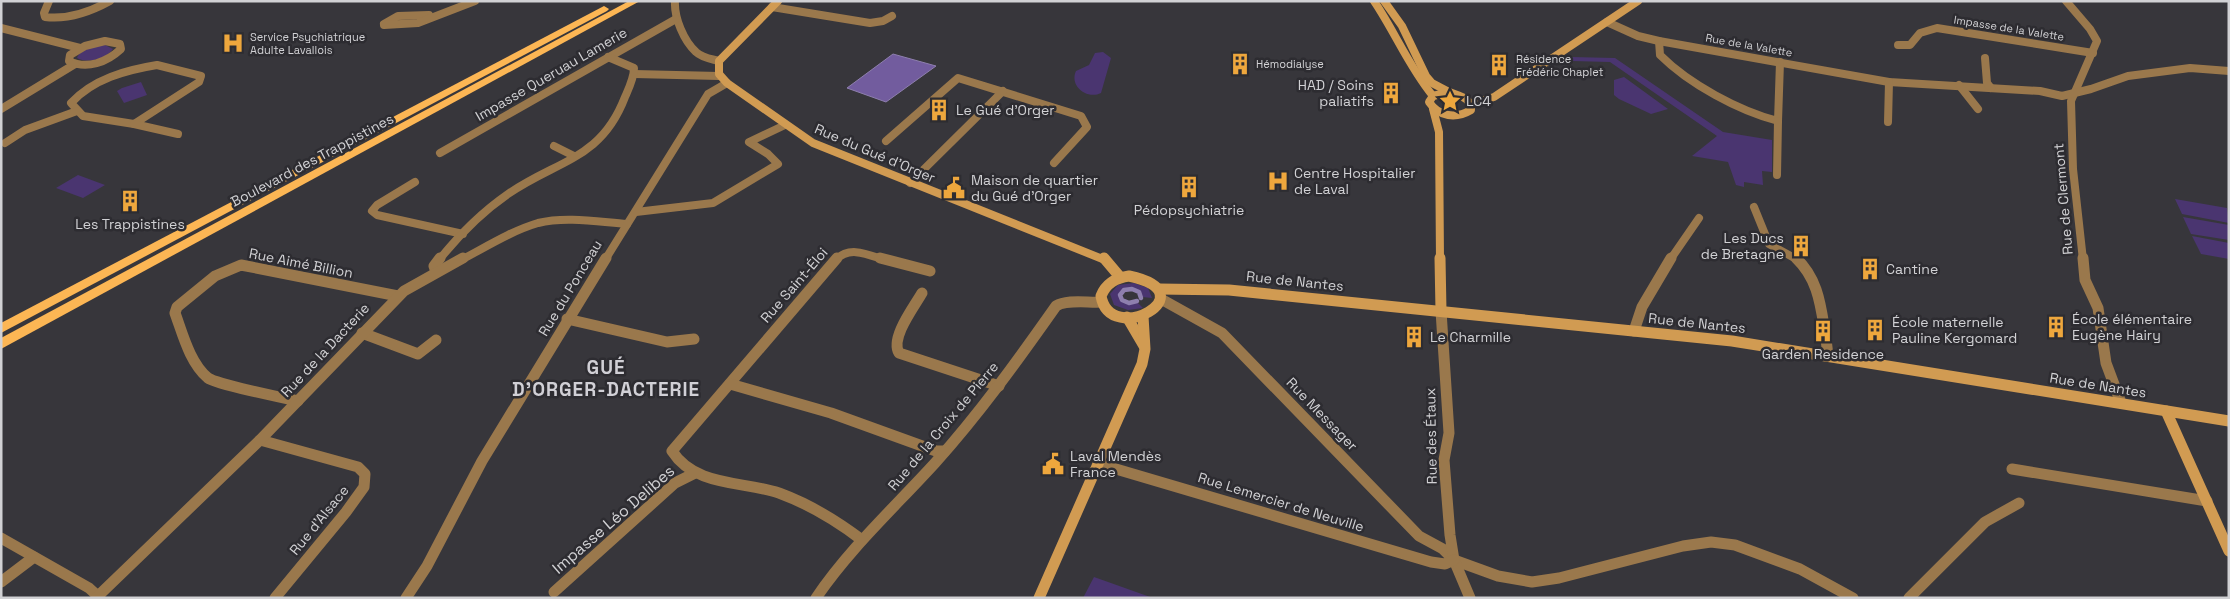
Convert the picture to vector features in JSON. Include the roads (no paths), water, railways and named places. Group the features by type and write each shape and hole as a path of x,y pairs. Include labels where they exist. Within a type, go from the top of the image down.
{"main road":[{"name":"Boulevard des Trappistines","path":"1,329 618,1"},
{"name":"Boulevard des Trappistines","path":"1,344 636,1"},
{"path":"1374,1 1391,27 1417,77 1433,96"},
{"path":"1384,1 1402,26 1426,76 1432,83 1466,98 1472,104"},
{"path":"1433,109 1452,116 1468,113 1472,104 1494,97 1638,1"},
{"path":"719,76 717,69 718,61 775,4"},
{"name":"Rue du Gué d'Orger","path":"719,76 785,125 813,143 910,183 1103,257 1120,277"},
{"path":"1441,311 1439,132 1433,109 1429,102 1433,96 1449,92"},
{"path":"1439,132 1452,116"},
{"path":"1120,277 1147,279 1160,294 1156,309 1143,316 1127,317 1112,313 1102,302 1102,290 1106,284 1120,277"},
{"name":"Rue de Nantes","path":"1160,294 1229,290 1732,341 2229,421"},
{"path":"1039,598 1142,364 1145,349 1143,316"},
{"path":"1127,317 1145,349"},
{"path":"2166,410 2229,551"}],"street":[{"path":"49,1 44,13 45,17 51,19 91,11 110,1"},
{"path":"384,25 386,20 395,16 440,15 475,1"},
{"path":"675,1 676,19 696,53 718,61"},
{"path":"2066,1 2081,17 2096,38 2093,53"},
{"path":"775,4 870,23 883,21 892,16"},
{"name":"Impasse Queruau Lamerie","path":"440,152 676,19"},
{"name":"Rue de la Valette","path":"1607,22 1638,36 1659,41 1889,82 2040,91 2062,96 2128,76 2190,68 2229,71"},
{"path":"1,28 80,48"},
{"name":"Impasse de la Valette","path":"1898,45 1910,45 1920,33 1937,28 2093,53"},
{"path":"1,109 75,64 101,61 118,52 121,49 120,44 105,41 80,48 69,59 75,64"},
{"path":"1659,41 1660,55 1667,62 1739,109 1759,117 1778,120"},
{"name":"Rue de Clermont","path":"2093,53 2073,93 2073,169 2085,280 2098,308 2106,362 2121,403"},
{"path":"436,272 434,266 446,250 507,195 574,156 604,135 612,125 634,74 634,68 608,57"},
{"path":"1985,58 1988,83 1991,88"},
{"path":"101,61 112,77"},
{"path":"1777,175 1780,62"},
{"path":"134,124 199,82 200,76 157,65 145,66 112,77 76,96 71,104 83,116 134,124 178,134"},
{"path":"634,74 719,76"},
{"path":"886,141 958,78 1082,116 1087,127 1054,163"},
{"path":"1888,122 1889,82"},
{"name":"Rue du Ponceau","path":"406,598 427,566 482,461 567,319 636,212 708,94 727,83"},
{"path":"1959,85 1978,110"},
{"path":"910,183 1003,91"},
{"path":"5,142 25,130 78,111"},
{"path":"636,212 713,203 778,164 768,154 749,142 785,125"},
{"path":"554,146 574,156"},
{"path":"415,182 377,205 372,211 377,215 463,234"},
{"path":"1754,207 1769,244 1788,251 1808,267 1820,296 1824,326"},
{"path":"1634,331 1634,323 1652,290 1699,218"},
{"name":"Rue de la Dacterie","path":"98,597 298,402 398,296 436,272 516,232 539,223 560,220 627,224"},
{"name":"Rue Saint-Éloi","path":"695,473 682,466 675,459 672,451 841,254 851,251 930,271"},
{"name":"Rue Aimé Billion","path":"298,402 210,380 200,371 175,313 177,307 216,274 241,265 398,296"},
{"path":"922,293 896,339 896,348 899,352 911,358 999,386"},
{"name":"Rue Messager","path":"1160,294 1222,333 1419,536 1443,549 1454,560"},
{"name":"Rue de la Croix de Pierre","path":"816,598 839,564 945,451 999,386 1056,306 1062,302 1073,300 1081,303 1102,302"},
{"name":"Rue des Étaux","path":"1441,311 1449,433 1444,460 1454,560"},
{"path":"567,319 667,342 694,339"},
{"path":"362,333 418,354 436,340"},
{"path":"1826,339 1828,356"},
{"path":"730,384 831,412 936,451 945,451"},
{"name":"Rue d'Alsace","path":"260,440 358,467 366,474 364,487 346,512 275,598"},
{"name":"Rue Lemercier de Neuville","path":"1099,464 1431,562 1444,564 1454,560"},
{"path":"2012,469 2207,501"},
{"path":"695,473 777,493 812,509 862,540"},
{"name":"Impasse Léo Delibes","path":"554,592 674,483 695,473"},
{"path":"1909,598 1986,522 2019,503"},
{"path":"1,538 88,588 98,597"},
{"path":"1454,560 1498,576 1532,582 1559,578 1683,546 1711,542 1734,545 1800,569 1853,598"},
{"path":"1,582 34,557"},
{"path":"1454,560 1470,598"}],"waterway":[{"path":"1137,301 1129,303 1122,300 1120,295 1124,290 1132,289 1139,292 1141,298"}],"place":[{"name":"Service Psychiatrique Adulte Lavallois","path":"233,43"},
{"name":"Hémodialyse","path":"1240,64"},
{"name":"Résidence Frédéric Chaplet","path":"1499,65"},
{"name":"HAD / Soins paliatifs","path":"1391,93"},
{"name":"LC4","path":"1450,101"},
{"name":"Le Gué d'Orger","path":"939,110"},
{"name":"Centre Hospitalier de Laval","path":"1278,181"},
{"name":"Pédopsychiatrie","path":"1189,187"},
{"name":"Maison de quartier du Gué d'Orger","path":"954,188"},
{"name":"Les Trappistines","path":"130,201"},
{"name":"Les Ducs de Bretagne","path":"1801,246"},
{"name":"Cantine","path":"1870,269"},
{"name":"École élémentaire Eugène Hairy","path":"2056,327"},
{"name":"École maternelle Pauline Kergomard","path":"1875,330"},
{"name":"Garden Residence","path":"1823,331"},
{"name":"Le Charmille","path":"1414,337"},
{"name":"Laval Mendès France","path":"1053,464"}],"district":[{"name":"GUÉ D'ORGER-DACTERIE","path":"606,378"}]}
